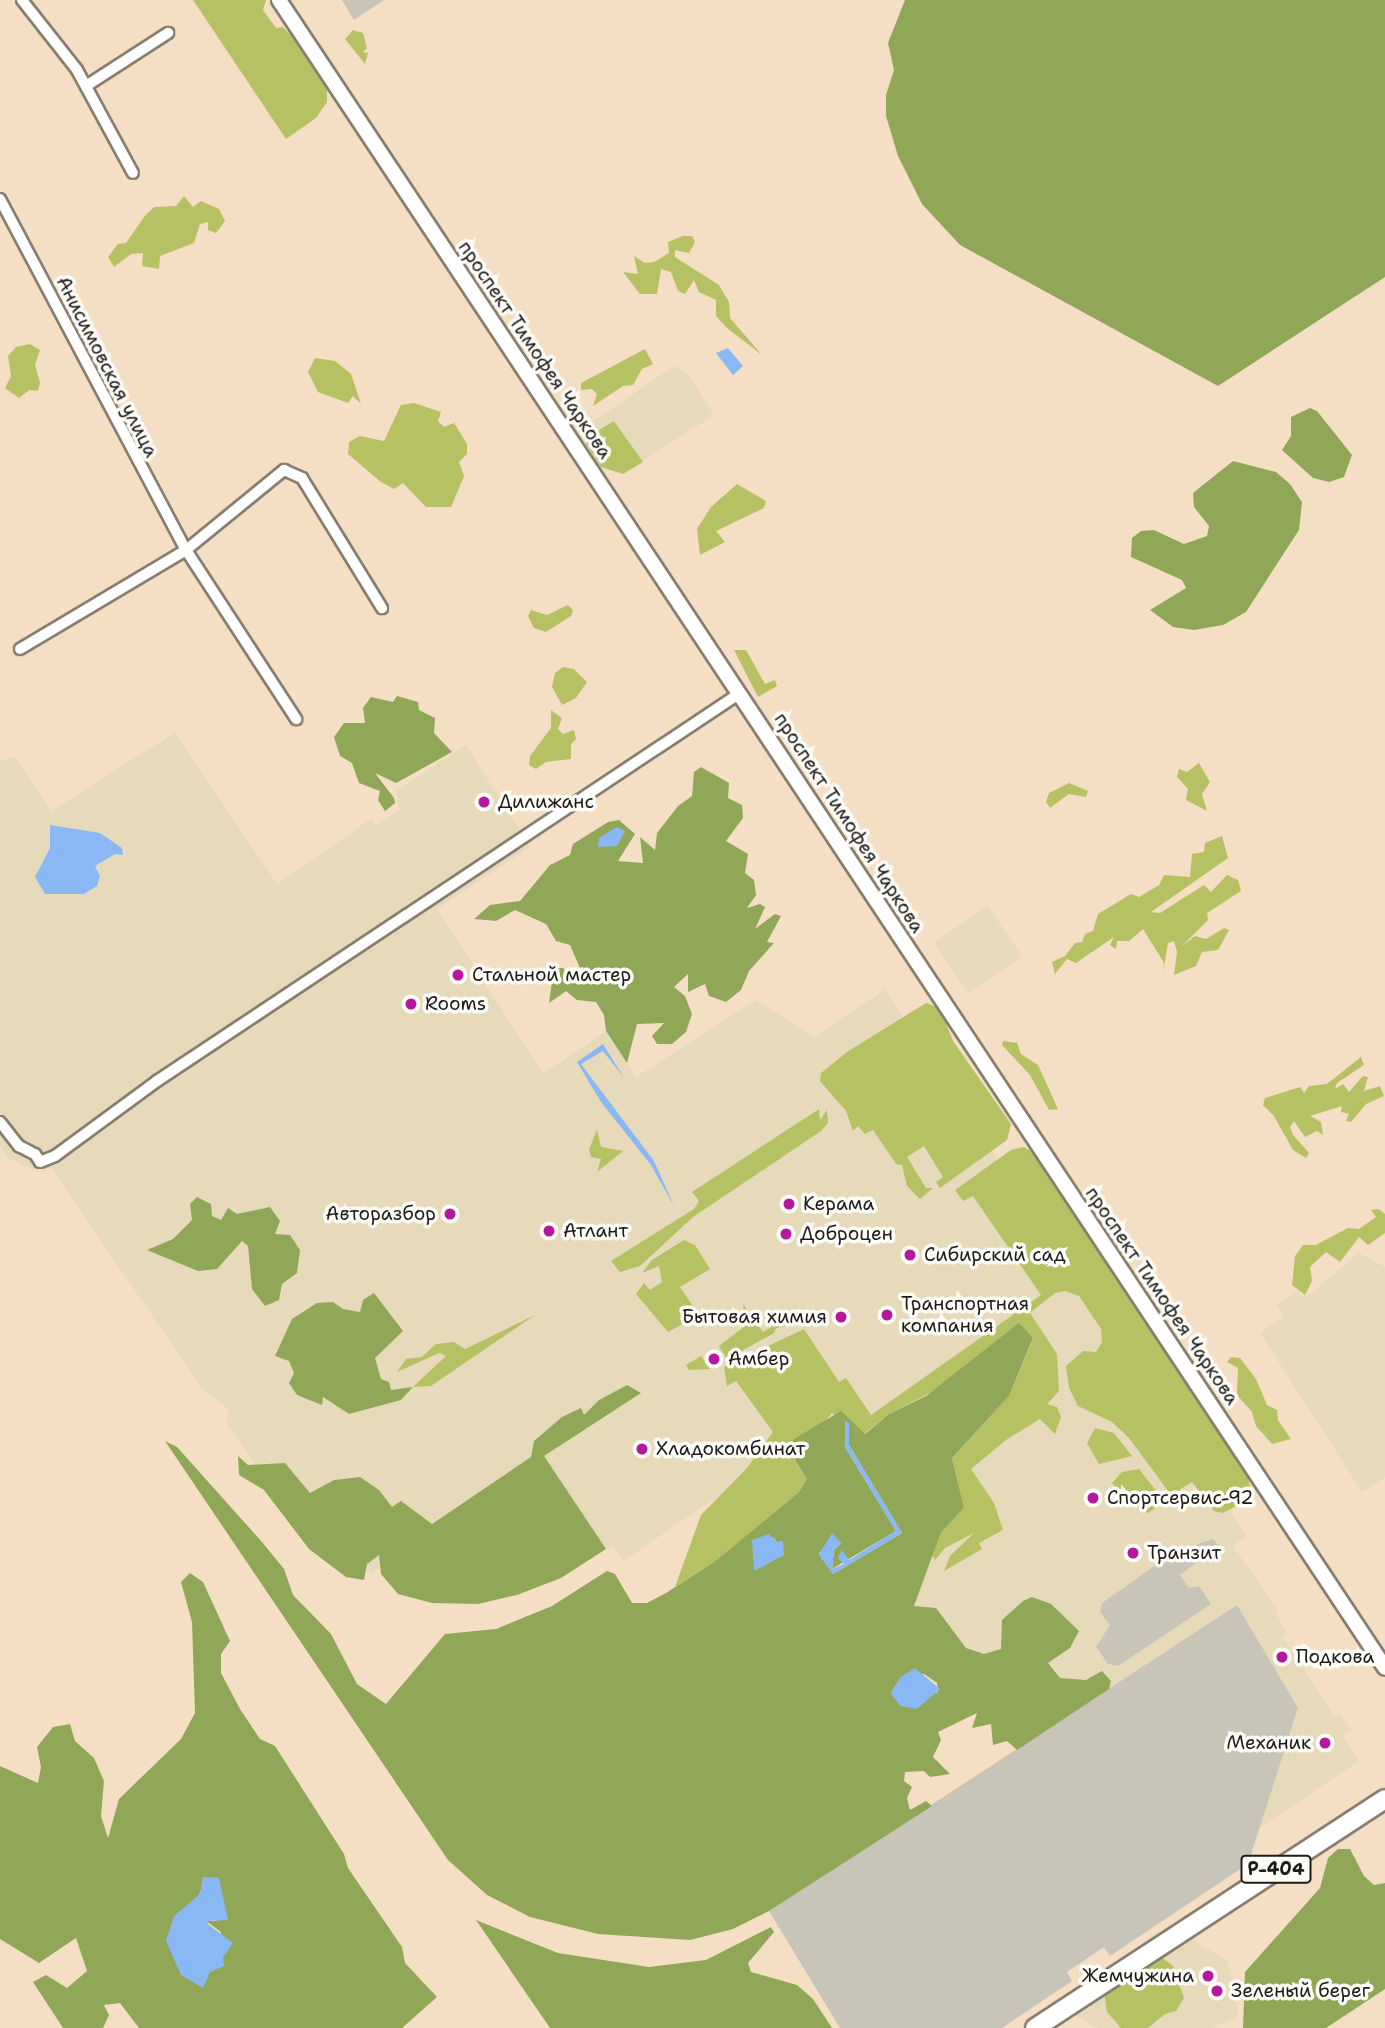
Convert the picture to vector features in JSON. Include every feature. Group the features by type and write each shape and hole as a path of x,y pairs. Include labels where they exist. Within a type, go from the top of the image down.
{"highway":[{"name":"Р-404","path":"1035,2028 1384,1799"}],"main road":[{"name":"проспект Тимофея Чаркова","path":"279,0 1385,1668"}],"street":[{"path":"22,0 64,50 133,173"},
{"path":"86,86 167,33"},
{"name":"Анисимовская улица","path":"0,199 186,550 296,719"},
{"path":"20,649 186,550 278,474 291,470 302,478 382,608"},
{"path":"0,1122 19,1146 35,1154 40,1162 55,1156 157,1081 740,693"}],"shaded area":[{"path":"342,0 384,0 354,20"},
{"path":"674,366 687,373 714,415 623,474 601,467 574,426 583,428"},
{"path":"175,732 277,884 371,819 376,825 399,810 396,791 466,745 530,847 437,909 543,1073 606,1031 636,1077 756,1000 814,1037 885,989 1247,1536 1233,1546 1279,1611 1276,1613 1287,1634 1283,1637 1335,1717 1340,1714 1351,1730 1343,1736 1359,1761 1259,1828 1298,1708 1237,1605 1109,1689 1111,1681 1060,1678 1047,1662 1070,1648 1004,1638 1001,1650 984,1654 966,1648 936,1609 914,1607 952,1458 1009,1396 1033,1339 926,1396 722,1494 623,1561 613,1546 606,1549 543,1456 372,1573 297,1525 226,1423 229,1409 203,1390 51,1168 33,1170 8,1158 0,1146 0,757 4,762 14,756 52,811"},
{"path":"988,906 1022,957 968,993 934,942"},
{"path":"1359,1253 1385,1267 1385,1477 1362,1492 1260,1333 1284,1316 1277,1305 1298,1291 1305,1298"},
{"path":"1213,1539 1219,1546 1180,1575 1189,1588 1199,1586 1211,1604 1118,1666 1108,1664 1096,1647 1110,1625 1100,1612 1102,1603 1174,1552"},
{"path":"1237,1605 1298,1708 1248,1864 1110,1956 1104,1947 1067,1972 1072,1981 1002,2028 840,2028 769,1911"},
{"path":"1188,1937 1227,1961 1237,1995 1238,2017 1211,2028 1098,2028 1072,2014"}],"green space":[{"path":"193,0 266,0 263,10 276,28 283,27 294,39 327,88 327,102 316,118 286,139"},
{"path":"905,0 1385,0 1385,277 1218,386 960,245 922,204 898,156 886,116 886,95 894,70 888,43"},
{"path":"353,30 363,33 367,48 363,52 368,53 365,64 345,39"},
{"path":"184,196 193,207 201,201 219,209 225,221 216,233 208,230 208,222 200,224 194,243 160,256 159,269 142,266 143,253 131,254 114,267 108,257 118,244 126,243 144,217 154,207 176,206"},
{"path":"683,236 692,236 695,242 689,253 675,250 675,257 719,285 729,302 730,318 762,355 716,316 716,300 699,292 694,280 685,294 678,291 671,272 661,269 657,294 640,294 623,272 638,274 634,256 645,263 654,262 669,253 668,242"},
{"path":"30,344 40,350 35,365 40,383 38,391 29,390 19,398 5,388 11,376 8,356 16,347"},
{"path":"645,349 653,364 642,369 633,385 623,386 593,406 597,394 592,389 581,390 581,383"},
{"path":"315,358 335,361 351,374 361,404 353,396 348,403 318,392 308,372"},
{"path":"414,403 441,412 438,421 444,427 454,423 467,444 467,454 459,462 464,476 451,507 426,507 403,483 394,489 381,482 348,454 349,442 360,436 384,441 401,405"},
{"path":"1310,408 1317,411 1352,455 1344,477 1329,482 1313,478 1282,450 1291,436 1291,417"},
{"path":"614,421 643,462 623,474 601,467 586,444 589,436"},
{"path":"1233,461 1276,472 1290,484 1302,502 1299,530 1246,612 1223,625 1194,630 1173,627 1150,610 1186,588 1182,580 1131,557 1132,538 1141,531 1154,530 1184,544 1207,536 1209,526 1194,507 1193,493"},
{"path":"737,484 766,501 764,508 716,531 725,542 700,555 697,529 711,507"},
{"path":"568,605 573,610 571,616 546,632 534,628 528,616 531,610 547,615"},
{"path":"734,650 746,650 765,684 775,680 777,686 758,697"},
{"path":"563,667 574,669 587,682 576,698 562,705 552,687 555,673"},
{"path":"397,696 418,702 419,710 435,718 434,733 452,752 396,783 375,773 394,798 395,803 385,811 378,800 380,791 359,783 352,763 340,756 334,737 344,723 365,723 363,708 371,697 393,702"},
{"path":"551,710 562,718 558,729 563,734 574,730 576,739 571,744 571,759 546,762 536,769 529,765 530,756 551,728"},
{"path":"1199,763 1210,782 1202,794 1207,811 1186,800 1188,789 1177,777 1179,769 1187,772"},
{"path":"701,767 729,783 728,798 742,805 743,818 726,841 748,854 745,873 754,880 756,895 747,908 760,904 765,907 755,929 775,914 781,916 767,942 774,943 749,971 741,990 726,1002 709,996 705,984 688,992 688,974 674,987 685,996 692,1014 686,1032 672,1044 657,1044 652,1036 664,1023 637,1024 627,1063 606,1031 604,1015 596,1002 577,1000 566,991 549,1003 554,968 563,968 573,981 583,975 570,945 556,941 546,924 515,910 496,921 474,919 490,905 520,901 550,865 570,855 573,844 608,822 619,820 635,834 618,861 643,863 640,837 655,850 657,833 678,806 692,796 694,772"},
{"path":"1069,783 1088,791 1086,797 1069,794 1050,808 1046,802 1049,793"},
{"path":"1222,836 1228,858 1151,912 1160,913 1204,885 1211,892 1227,875 1238,880 1241,891 1207,913 1208,920 1182,946 1195,936 1206,939 1224,928 1229,930 1218,950 1202,952 1196,966 1174,975 1177,952 1174,941 1168,943 1163,973 1164,963 1143,929 1129,941 1117,941 1116,949 1110,945 1114,937 1076,963 1067,959 1055,974 1052,962 1065,956 1075,943 1082,942 1085,934 1093,931 1098,914 1131,894 1139,897 1159,885 1164,875 1190,877 1192,854 1204,852 1205,843"},
{"path":"926,1003 940,1008 953,1041 1011,1124 1007,1140 940,1188 936,1182 943,1177 924,1146 907,1157 926,1188 933,1188 920,1199 907,1186 902,1165 896,1164 873,1130 865,1134 858,1126 853,1131 846,1111 820,1081 821,1073 847,1052"},
{"path":"1003,1041 1017,1043 1021,1054 1038,1065 1058,1109 1049,1110 1030,1075 1002,1045"},
{"path":"1361,1057 1364,1065 1337,1083 1335,1089 1343,1084 1349,1092 1363,1076 1368,1077 1364,1091 1380,1086 1384,1096 1366,1104 1351,1122 1346,1121 1349,1114 1341,1112 1342,1106 1310,1116 1321,1122 1323,1135 1317,1131 1305,1137 1294,1121 1290,1127 1293,1135 1309,1153 1306,1158 1293,1150 1274,1116 1263,1105 1265,1098 1300,1087 1304,1093 1309,1086 1327,1084"},
{"path":"819,1109 820,1120 827,1110 828,1123 821,1131 693,1217 640,1266 620,1272 611,1261 694,1209 699,1201 692,1192"},
{"path":"597,1130 601,1147 623,1151 597,1172 601,1159 591,1157 589,1149"},
{"path":"1023,1147 1034,1152 1058,1185 1248,1475 1252,1499 1222,1513 1214,1511 1192,1482 1171,1495 1129,1438 1112,1422 1078,1406 1069,1388 1066,1366 1083,1351 1096,1352 1102,1342 1101,1329 1079,1296 1065,1291 1055,1293 1030,1313 1057,1354 1059,1391 1047,1404 1057,1407 1061,1417 1055,1434 1040,1419 1006,1440 971,1469 994,1503 1003,1530 979,1543 982,1549 944,1571 950,1556 974,1533 945,1548 935,1560 931,1553 941,1531 964,1508 952,1458 1009,1396 1033,1339 889,1414 864,1434 832,1413 819,1428 794,1439 787,1449 807,1479 799,1492 714,1562 675,1587 701,1515 747,1468 773,1432 736,1381 727,1386 724,1367 804,1329 839,1382 846,1378 871,1415 1041,1295 973,1196 963,1201 955,1190 1011,1150"},
{"path":"197,1197 211,1204 212,1216 221,1220 228,1208 237,1214 270,1207 280,1221 275,1234 290,1235 300,1250 297,1273 282,1284 279,1300 265,1306 252,1289 248,1246 242,1241 217,1269 198,1271 147,1250 173,1239 192,1220 190,1204"},
{"path":"1379,1209 1385,1214 1385,1233 1368,1245 1359,1237 1340,1262 1326,1252 1310,1267 1312,1281 1305,1295 1292,1285 1295,1256 1303,1245 1316,1245 1348,1228 1359,1229 1376,1217 1371,1210"},
{"path":"684,1240 695,1245 710,1269 680,1287 699,1315 668,1332 636,1294 644,1283 650,1290 662,1282 659,1266 642,1273 652,1260"},
{"path":"374,1293 403,1331 375,1358 381,1379 389,1382 391,1390 413,1387 401,1400 349,1414 323,1397 322,1405 297,1395 289,1383 294,1373 289,1361 275,1356 292,1319 317,1303 333,1302 343,1309 360,1312 363,1300"},
{"path":"743,1304 763,1332 794,1314 800,1323 776,1328 774,1333 727,1359 719,1346 745,1326"},
{"path":"535,1315 431,1386 413,1387 446,1356 439,1353 397,1372 406,1359 422,1357 436,1344 454,1342 465,1349"},
{"path":"1019,1323 1033,1338 1009,1396 952,1458 964,1508 941,1532 914,1606 936,1608 966,1648 984,1654 1001,1649 1002,1620 1023,1601 1032,1597 1051,1604 1079,1631 1070,1648 1048,1663 1060,1678 1086,1680 1102,1671 1111,1681 1109,1689 1017,1750 1007,1741 993,1745 991,1724 972,1728 977,1713 938,1732 941,1740 933,1757 950,1774 930,1777 924,1771 905,1772 904,1781 912,1787 907,1798 910,1810 926,1801 932,1806 769,1911 733,1929 690,1940 598,1934 530,1917 487,1895 448,1860 165,1441 177,1447 284,1569 293,1595 331,1634 357,1684 386,1704 445,1634 496,1629 552,1606 607,1571 615,1574 632,1603 647,1603 666,1593 714,1562 799,1492 807,1479 787,1448 794,1439 841,1411 865,1434 889,1414 926,1396","holes":["849,1423 849,1445 902,1533 833,1574 819,1554 829,1540 841,1543 834,1550 832,1569 896,1531 845,1447","774,1538 784,1554 755,1570 753,1543","924,1674 937,1683 938,1692 900,1705 891,1693 901,1677"]},
{"path":"701,1356 710,1369 689,1370 686,1365"},
{"path":"1231,1357 1240,1358 1256,1379 1267,1405 1277,1410 1278,1420 1291,1439 1272,1444 1256,1426 1252,1412 1237,1395 1238,1368 1227,1362"},
{"path":"627,1385 641,1393 544,1456 606,1549 561,1578 517,1595 478,1604 432,1603 398,1594 381,1574 379,1555 367,1564 364,1580 346,1577 309,1549 264,1490 239,1475 238,1456 248,1465 285,1463 310,1493 334,1480 360,1477 379,1490 392,1507 401,1501 432,1524 531,1457 534,1441 562,1417 581,1408 584,1415 599,1400"},
{"path":"1095,1428 1114,1433 1132,1456 1099,1464 1087,1443"},
{"path":"1139,1469 1165,1502 1148,1513 1121,1498 1112,1483 1122,1472"},
{"path":"190,1573 203,1582 230,1641 221,1654 221,1673 240,1709 260,1739 275,1746 344,1854 348,1868 402,1947 405,1963 437,1997 402,2028 139,2028 120,2003 104,2005 109,2015 103,2028 63,2028 33,1982 46,1975 67,1988 87,1971 76,1938 39,1963 0,1939 0,1766 38,1783 41,1767 37,1747 53,1727 70,1724 75,1741 94,1758 104,1781 101,1816 108,1838 119,1799 181,1739 195,1713 192,1622 181,1582","holes":["203,1886 217,1921 206,1921 221,1932 216,1967 210,1972 177,1966 174,1952"]},
{"path":"1338,1849 1350,1849 1364,1876 1374,1885 1385,1883 1385,1989 1326,2028 1243,2028 1245,1972 1320,1888 1328,1858"},
{"path":"476,1920 558,1953 649,1967 706,1960 771,1927 774,1932 748,1963 751,1972 797,1985 813,1999 832,2028 550,2028"},
{"path":"1160,1956 1173,1966 1184,1998 1176,2011 1165,2014 1148,2028 1121,2028 1107,2012 1104,1993"}],"water":[{"path":"728,348 743,366 733,375 716,353"},
{"path":"50,825 100,833 122,848 123,855 115,854 95,866 100,876 97,886 84,894 45,894 35,877 50,848"},
{"path":"617,827 625,831 617,846 598,847 599,838"},
{"path":"603,1044 624,1078 603,1051 581,1064 654,1161 674,1206 651,1165 601,1102 577,1062"},
{"path":"845,1420 849,1423 849,1445 902,1533 833,1574 819,1555 832,1533 841,1543 834,1550 832,1569 844,1564 838,1558 842,1550 849,1560 896,1531 845,1447"},
{"path":"769,1534 777,1542 783,1541 784,1555 754,1571 752,1540"},
{"path":"915,1668 940,1689 917,1709 900,1706 891,1693 901,1677"},
{"path":"203,1877 219,1878 228,1920 207,1921 208,1924 233,1943 223,1957 224,1966 210,1972 203,1988 181,1975 166,1941 174,1916 200,1894"}],"place":[{"name":"Дилижанс","path":"484,802"},
{"name":"Стальной мастер","path":"458,975"},
{"name":"Rooms","path":"411,1004"},
{"name":"Керама","path":"789,1204"},
{"name":"Авторазбор","path":"450,1214"},
{"name":"Атлант","path":"549,1231"},
{"name":"Доброцен","path":"786,1234"},
{"name":"Сибирский сад","path":"910,1255"},
{"name":"Транспортная компания","path":"887,1315"},
{"name":"Бытовая химия","path":"841,1317"},
{"name":"Амбер","path":"714,1359"},
{"name":"Хладокомбинат","path":"642,1449"},
{"name":"Спортсервис-92","path":"1093,1498"},
{"name":"Транзит","path":"1133,1553"},
{"name":"Подкова","path":"1282,1657"},
{"name":"Механик","path":"1325,1743"},
{"name":"Жемчужина","path":"1208,1976"},
{"name":"Зеленый берег","path":"1217,1991"}]}
